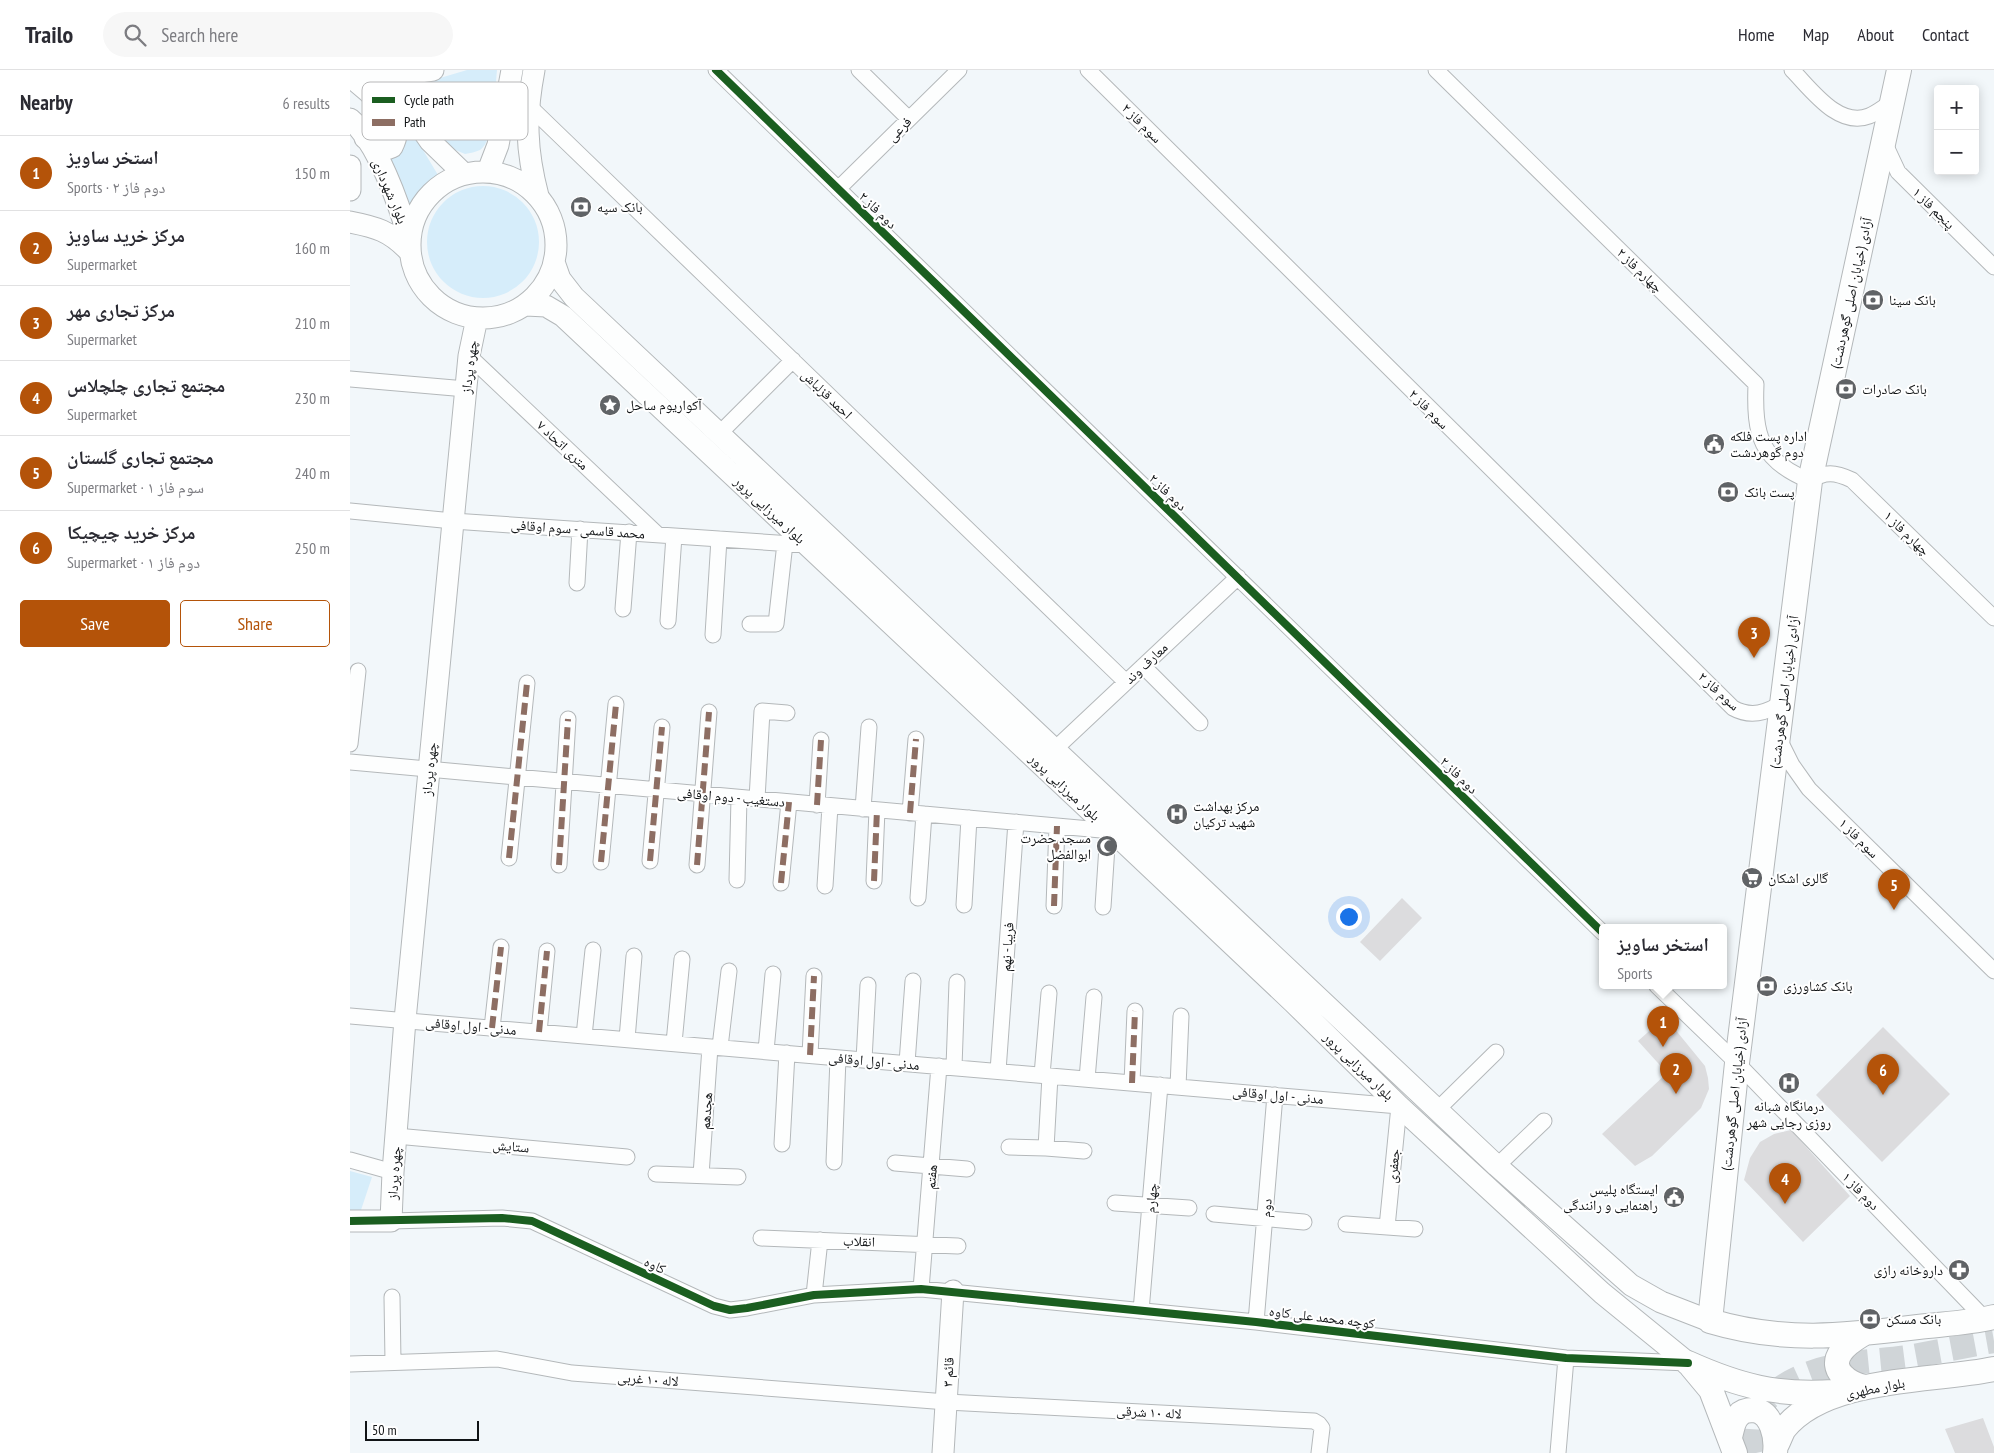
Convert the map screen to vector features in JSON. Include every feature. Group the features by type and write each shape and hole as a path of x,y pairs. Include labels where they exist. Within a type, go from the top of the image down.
{"main road":[{"path":"368,70 380,82"},
{"path":"379,70 388,73 406,74 433,70"},
{"path":"534,70 528,106 528,149 538,196"},
{"name":"آزادی (خیابان اصلی گوهردشت)","path":"1710,1320 1737,1063 1810,481 1899,70"},
{"path":"350,77 362,86"},
{"name":"بلوار شهرداری","path":"350,119 362,134"},
{"name":"بلوار شهرداری","path":"366,140 390,185 401,212 409,246"},
{"path":"368,140 384,150 392,146 395,140"},
{"path":"429,140 464,174"},
{"path":"488,172 499,140"},
{"path":"350,166 350,190"},
{"path":"488,172 507,175 524,184 538,196 548,210 556,240 554,262 548,278 539,293 526,305 502,316 477,318 450,311 438,304 424,290 414,271 409,246 414,218 426,198 443,183 464,174 488,172"},
{"path":"350,222 383,230 409,246"},
{"name":"بلوار میرزایی پرور","path":"554,262 560,279 574,297 1497,1166 1631,1285 1661,1302 1710,1320"},
{"name":"بلوار میرزایی پرور","path":"526,305 546,306 563,316 1293,1002 1399,1106 1602,1293 1688,1363"},
{"name":"چهره پرداز","path":"391,1222 405,1020 469,356 477,318"},
{"name":"کاوه","path":"350,1221 391,1222"},
{"name":"قائم ۳","path":"943,1453 953,1291"},
{"path":"1710,1320 1748,1331 1796,1337 1862,1334 1990,1318"},
{"path":"1858,1389 1840,1373 1837,1362 1841,1351 1862,1334"},
{"path":"1688,1363 1731,1380 1766,1390 1807,1394 1858,1389"},
{"path":"1688,1363 1711,1390 1733,1445"},
{"name":"بلوار مطهری","path":"1776,1450 1783,1430 1796,1417 1832,1397 1858,1389 1994,1369"},
{"path":"1733,1445 1734,1423 1739,1414 1747,1410 1757,1410 1764,1414 1770,1422 1776,1450"}],"street":[{"name":"دوم فاز ۲","path":"716,70 1599,929"},
{"path":"859,70 909,119"},
{"name":"فرعی","path":"838,189 959,70"},
{"name":"سوم فاز ۲","path":"1088,70 1733,708 1741,712 1762,713 1783,702"},
{"name":"چهارم فاز ۲","path":"1436,70 1756,384 1755,417 1763,444 1781,467 1793,475 1810,481"},
{"path":"1792,70 1836,112 1847,116 1858,118 1869,116 1892,102"},
{"name":"احمد قزلباش","path":"528,106 1126,682"},
{"name":"پنجم فاز ۱","path":"1884,142 1898,172 1994,267"},
{"name":"۷ متری اتحاد","path":"469,356 657,534"},
{"path":"719,434 793,360"},
{"path":"350,379 466,389"},
{"name":"چهارم فاز ۱","path":"1810,481 1826,473 1834,473 1852,480 1994,618"},
{"name":"محمد قاسمی - سوم اوقافی","path":"350,511 453,521 806,544"},
{"path":"577,582 580,529"},
{"path":"623,609 629,532"},
{"path":"668,621 674,536"},
{"path":"713,635 718,539"},
{"path":"750,624 783,625 785,543"},
{"name":"معارف وند","path":"1055,749 1238,577"},
{"path":"1143,666 1200,723"},
{"path":"350,744 358,671"},
{"path":"509,858 527,683"},
{"path":"601,862 616,704"},
{"path":"757,799 762,711 787,713"},
{"path":"697,865 709,712"},
{"path":"559,865 568,719"},
{"path":"869,726 870,809 874,881"},
{"path":"650,861 662,727"},
{"name":"سوم فاز ۱","path":"1779,738 1792,765 1809,789 1994,971"},
{"path":"916,739 918,898"},
{"path":"820,740 825,886"},
{"name":"دستغیب - دوم اوقافی","path":"350,762 1110,831"},
{"path":"736,880 739,798"},
{"path":"781,883 789,802"},
{"path":"964,905 969,818"},
{"name":"فریبا - نهم","path":"998,1071 1016,822"},
{"path":"1054,906 1058,826"},
{"path":"1103,907 1110,831"},
{"path":"492,1028 501,948"},
{"path":"584,1036 593,950"},
{"path":"539,1032 547,951"},
{"path":"627,1039 634,956"},
{"path":"674,1043 682,959"},
{"name":"هجدهم","path":"701,1175 715,1047 728,970"},
{"path":"766,1051 773,974"},
{"path":"810,1055 814,976"},
{"path":"908,1063 913,981"},
{"name":"هفتم","path":"921,1289 932,1166 957,982"},
{"path":"864,1060 868,985"},
{"path":"1661,989 1737,1063"},
{"path":"1046,1148 1048,993"},
{"path":"1087,1079 1094,997"},
{"path":"1132,1083 1135,1010"},
{"name":"مدنی - اول اوقافی","path":"350,1016 1399,1106"},
{"path":"1178,1086 1181,1016"},
{"path":"1438,1109 1496,1052"},
{"path":"782,1144 787,1053"},
{"path":"834,1162 838,1058"},
{"name":"دوم فاز ۱","path":"1737,1063 1990,1318"},
{"name":"چهارم","path":"1141,1310 1160,1085"},
{"name":"دوم","path":"1256,1322 1275,1095"},
{"name":"جعفری","path":"1387,1227 1399,1106"},
{"path":"1497,1166 1544,1121"},
{"name":"ستایش","path":"396,1136 627,1157"},
{"path":"1010,1147 1084,1151"},
{"path":"350,1160 393,1172"},
{"path":"895,1163 967,1169"},
{"path":"656,1174 738,1177"},
{"path":"1115,1203 1189,1208"},
{"path":"1214,1214 1304,1222"},
{"name":"کاوه","path":"391,1222 502,1218 532,1221 714,1306 730,1310 814,1294 921,1289 953,1291"},
{"path":"1346,1224 1415,1229"},
{"name":"انقلاب","path":"761,1238 958,1246"},
{"path":"814,1294 820,1240"},
{"name":"کوچه محمد علی کاوه","path":"953,1291 1256,1322 1566,1358 1688,1363"},
{"path":"392,1297 393,1362"},
{"path":"1558,1453 1566,1358"},
{"name":"لاله ۱۰ غربی","path":"350,1364 497,1359 572,1373 947,1402"},
{"name":"لاله ۱۰ شرقی","path":"947,1402 1314,1421 1320,1424 1322,1428 1319,1453"}],"shaded area":[{"path":"467,70 497,70 496,82 422,82"},
{"path":"403,140 416,140 438,175 421,189 408,209 381,155 403,143"},
{"path":"441,140 487,140 480,150 465,154 446,146"},
{"path":"483,186 504,190 523,202 535,221 539,242 535,263 523,282 504,294 483,298 462,294 443,282 431,263 427,242 431,221 443,202 462,190"},
{"path":"350,1171 372,1177 361,1210 350,1210"}],"building":[{"path":"1402,898 1422,918 1380,961 1360,942"},
{"path":"1665,1017 1705,1066 1709,1089 1701,1108 1652,1156 1635,1166 1602,1134 1667,1073 1638,1041"},
{"path":"1883,1027 1950,1094 1882,1162 1816,1095"},
{"path":"1791,1130 1850,1196 1803,1242 1744,1180 1750,1158 1760,1142 1774,1134"},
{"path":"1983,1418 1994,1447 1994,1453 1955,1453 1945,1429"}],"tunnel":[{"path":"1756,1453 1753,1438 1758,1412 1764,1402 1793,1380 1828,1367 1907,1357 1994,1341"}],"marked path":[{"path":"509,858 527,683"},
{"path":"601,862 616,704"},
{"path":"697,865 709,712"},
{"path":"559,865 568,719"},
{"path":"650,861 662,727"},
{"path":"910,813 916,739"},
{"path":"817,805 821,740"},
{"path":"781,883 789,802"},
{"path":"874,881 877,810"},
{"path":"1054,906 1057,826"},
{"path":"492,1028 501,947"},
{"path":"539,1032 547,951"},
{"path":"810,1055 814,976"},
{"path":"1132,1083 1135,1011"}],"cycle path":[{"path":"716,70 1599,929"},
{"path":"350,1221 502,1218 532,1221 714,1306 730,1310 814,1295 921,1289 1256,1322 1566,1358 1688,1363"}],"place":[{"name":"بانک سپه","path":"581,207"},
{"name":"بانک سینا","path":"1873,300"},
{"name":"بانک صادرات","path":"1846,389"},
{"name":"آکواریوم ساحل","path":"610,405"},
{"name":"اداره پست فلکه دوم گوهردشت","path":"1714,444"},
{"name":"پست بانک","path":"1728,492"},
{"name":"مرکز تجاری مهر","path":"1754,658"},
{"name":"مرکز بهداشت شهید ترکیان","path":"1177,814"},
{"name":"مسجد حضرت ابوالفضل","path":"1107,846"},
{"name":"گالری اشکان","path":"1752,878"},
{"name":"مجتمع تجاری گلستان","path":"1894,910"},
{"name":"بانک کشاورزی","path":"1767,986"},
{"name":"استخر ساویز","path":"1663,1047"},
{"name":"درمانگاه شبانه روزی رجایی شهر","path":"1789,1083"},
{"name":"مرکز خرید ساویز","path":"1676,1094"},
{"name":"مرکز خرید چیچیکا","path":"1883,1095"},
{"name":"ایستگاه پلیس راهنمایی و رانندگی","path":"1674,1197"},
{"name":"مجتمع تجاری چلچلاس","path":"1785,1204"},
{"name":"داروخانه رازی","path":"1959,1270"},
{"name":"بانک مسکن","path":"1870,1319"}]}
